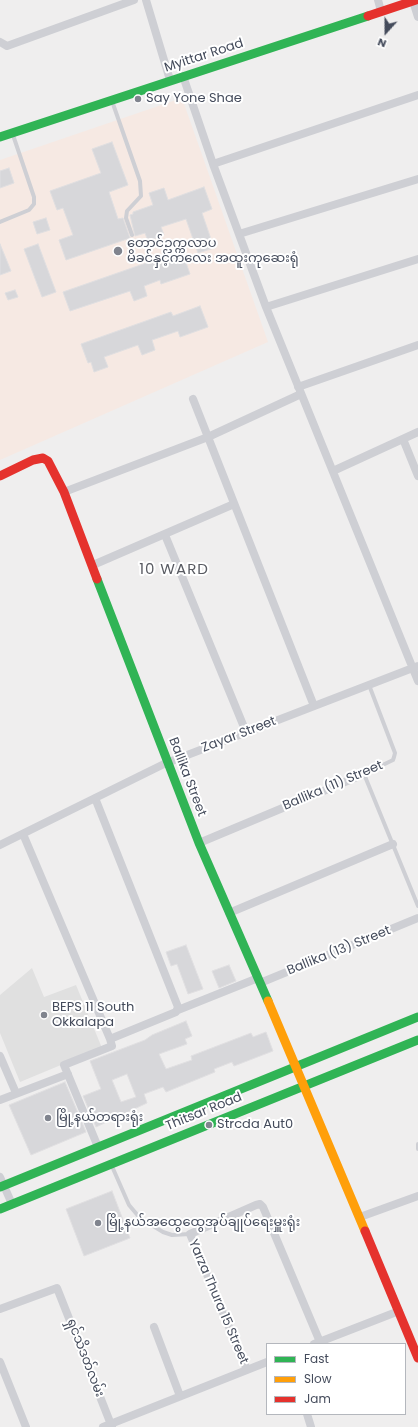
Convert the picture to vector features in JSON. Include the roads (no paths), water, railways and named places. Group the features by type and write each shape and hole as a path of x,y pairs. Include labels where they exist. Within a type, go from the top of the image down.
{"main road":[{"name":"Myittar Road","path":"0,137 414,0"},
{"name":"Ballika Street","path":"0,476 33,460 43,458 48,461 64,492 94,565 199,843 297,1066 418,1358"},
{"name":"Thitsar Road","path":"0,1210 76,1167 98,1147 418,1017"},
{"name":"Thitsar Road","path":"2,1183 76,1167 111,1163 418,1040"}],"street":[{"path":"0,42 7,46 134,0"},
{"path":"146,0 170,80"},
{"path":"378,0 381,11"},
{"path":"414,0 418,17"},
{"path":"183,76 213,164 266,307 299,391 415,667 418,680"},
{"path":"213,164 418,95"},
{"path":"239,234 418,179"},
{"path":"266,307 418,259"},
{"path":"64,492 208,437 299,391 418,344"},
{"path":"193,399 314,706"},
{"path":"333,471 418,432"},
{"path":"403,439 418,476"},
{"path":"94,565 234,504"},
{"path":"164,535 246,732"},
{"name":"Zayar Street","path":"0,845 169,763 415,667"},
{"name":"Ballika (11) Street","path":"199,843 364,774"},
{"path":"95,798 178,1010"},
{"path":"24,834 112,1046 64,1065 98,1147"},
{"path":"229,913 393,844"},
{"name":"Ballika (13) Street","path":"110,1039 178,1010 418,918"},
{"path":"0,1056 16,1093"},
{"path":"0,1100 68,1074"},
{"path":"2,1183 12,1204"},
{"path":"360,1217 418,1196"},
{"path":"190,1234 260,1204 317,1343 398,1311"},
{"name":"Yarza Thura 15 Street","path":"190,1234 247,1370"},
{"name":"ရှင်သိဒတ်လမ်း","path":"0,1309 57,1288 108,1426"},
{"path":"154,1327 180,1396"},
{"path":"0,1362 26,1427"},
{"path":"108,1426 266,1362"},
{"path":"307,1415 311,1427"}],"lane":[{"path":"111,101 141,185 141,196 127,211 126,218 132,235"},
{"path":"0,222 29,210 34,204 34,197 12,133"},
{"name":"Ballika (11) Street","path":"364,774 393,760 394,757 394,752 369,685"},
{"path":"364,774 418,906"},
{"path":"418,1144 418,1149"},
{"path":"111,1163 130,1205 140,1218 163,1232 172,1235 190,1234"}],"place":[{"name":"Say Yone Shae","path":"138,99"},
{"name":"တောင်ဥက္ကလာပ မိခင်နှင့်ကလေး အထူးကုဆေးရုံ","path":"118,251"},
{"name":"BEPS 11 South Okkalapa","path":"44,1015"},
{"name":"မြို့နယ်တရားရုံး","path":"48,1118"},
{"name":"Strcda Aut0","path":"209,1125"},
{"name":"မြို့နယ်အထွေထွေအုပ်ချုပ်ရေးမှူးရုံး","path":"98,1223"}],"district":[{"name":"10 WARD","path":"174,570"}]}
